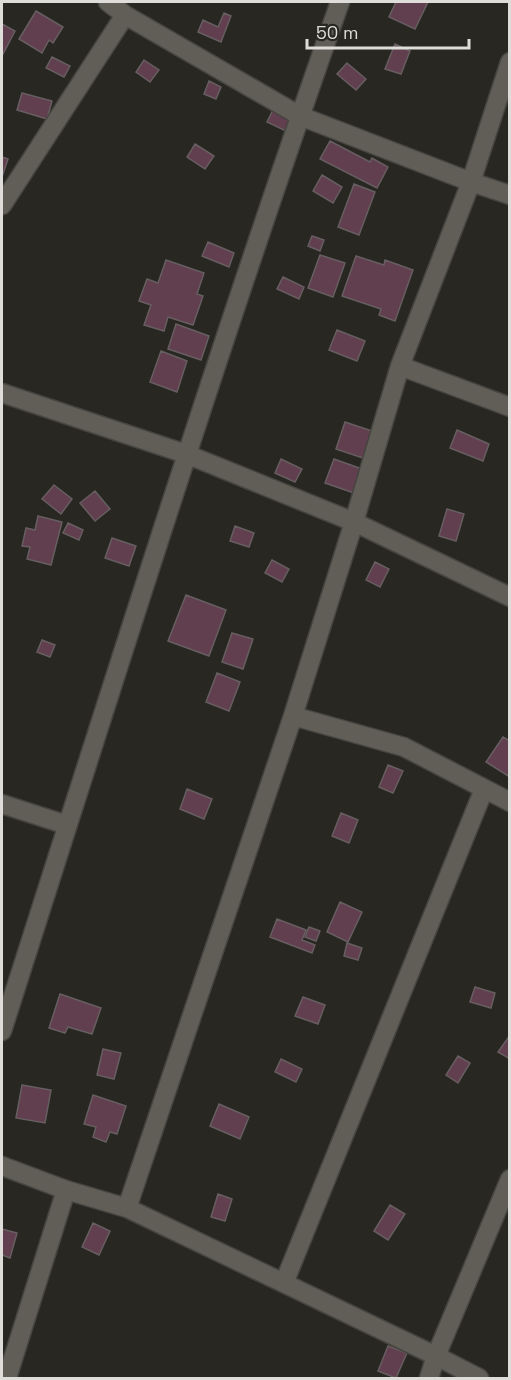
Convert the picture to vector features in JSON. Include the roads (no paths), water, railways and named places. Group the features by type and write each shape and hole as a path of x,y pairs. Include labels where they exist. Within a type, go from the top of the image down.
{"street":[{"path":"108,2 125,15 300,116 510,195"},
{"path":"2,1031 186,454 340,2"},
{"path":"2,206 125,15"},
{"path":"127,1208 293,716 400,366 471,182 510,62"},
{"path":"400,366 510,407"},
{"path":"2,393 186,454 354,522 510,597"},
{"path":"293,716 404,747 510,801"},
{"path":"284,1283 484,789"},
{"path":"2,804 67,825"},
{"path":"2,1166 66,1190 127,1208 479,1378"},
{"path":"429,1378 436,1356 510,1179"},
{"path":"7,1378 66,1190"}]}
